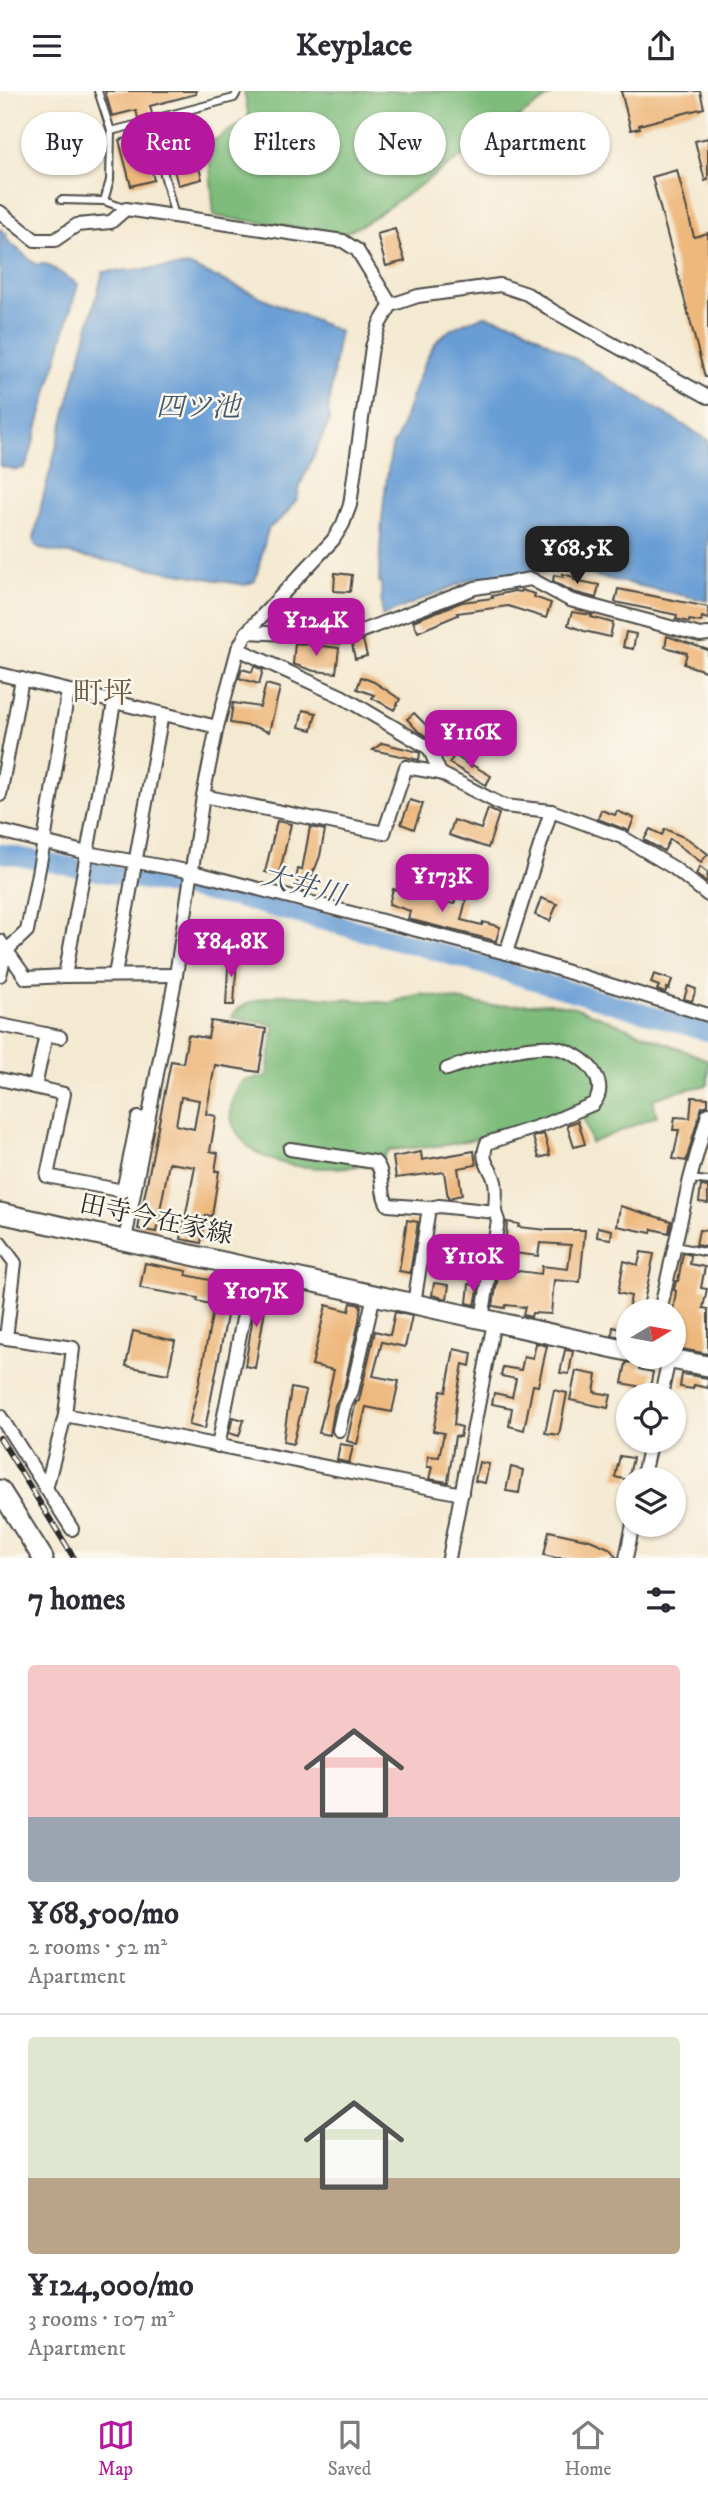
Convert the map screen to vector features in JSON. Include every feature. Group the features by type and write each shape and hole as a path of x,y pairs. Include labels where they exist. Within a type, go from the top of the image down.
{"main road":[{"name":"田寺今在家線","path":"0,1213 616,1348"},
{"path":"686,1362 708,1366"},
{"path":"0,1490 43,1558"}],"street":[{"path":"0,212 35,240 55,240 77,225 111,222 126,209 343,241 357,250 391,305"},
{"path":"125,1240 176,975 203,796 237,649 247,632 333,540 343,524 350,505 372,347 380,323 391,305 418,296 500,285 527,295 708,397"},
{"path":"247,632 345,637 475,588 531,579 570,600 700,635 708,634"},
{"path":"237,649 341,696 429,748 440,773"},
{"path":"0,674 217,727"},
{"path":"0,795 22,679"},
{"path":"3,946 27,931 68,691"},
{"path":"65,976 114,703"},
{"path":"115,975 162,714"},
{"path":"203,796 384,833 406,767 440,773 504,806 551,811 622,837 674,868 708,895"},
{"path":"506,953 551,811"},
{"path":"0,831 87,853 193,872 506,953 708,1014"},
{"path":"0,975 3,946"},
{"path":"3,946 26,978 176,975"},
{"path":"0,1025 60,1037"},
{"path":"35,1087 46,1034"},
{"path":"447,1069 500,1055 549,1047 582,1059 598,1079 600,1091 593,1104 549,1123 487,1143 483,1153 487,1168 494,1179 495,1212 498,1221 488,1321 462,1495 449,1558"},
{"path":"0,1079 64,1094 47,1176 123,1191 138,1118 148,1119"},
{"path":"663,1299 708,1114"},
{"path":"290,1149 375,1162 380,1167 383,1194 388,1205 429,1208 439,1206 495,1212"},
{"path":"414,1304 429,1208"},
{"path":"0,1243 15,1263 3,1338 73,1347 65,1415 46,1489"},
{"path":"218,1446 253,1268"},
{"path":"339,1430 344,1407 352,1391 374,1295"},
{"path":"65,1415 462,1495"},
{"path":"0,1416 72,1529"},
{"path":"626,1558 630,1537"}],"lane":[{"path":"98,91 111,131 110,180 104,201"},
{"path":"180,112 234,98 238,91"},
{"path":"111,131 121,128"},
{"path":"164,175 175,216"},
{"path":"61,200 104,201 126,209"},
{"path":"690,1179 708,1181"},
{"path":"674,1246 708,1253"}],"green space":[{"path":"244,91 557,91 527,112 460,112 460,158 446,167 446,112 354,112 354,175 435,175 364,224 342,234 214,216 211,175 215,175 215,140 229,131 229,175 340,175 340,112 248,112"},
{"path":"283,994 389,1003 421,994 492,1006 550,1003 575,1007 708,1060 708,1085 653,1099 657,1116 591,1143 580,1108 505,1133 446,1145 389,1150 378,1164 339,1168 296,1166 257,1153 242,1140 231,1117 233,1100 243,1081 267,1076 274,1025 232,1017 247,1004"}],"water":[{"path":"0,229 7,234 6,239 35,264 46,264 78,284 28,461 24,468 16,470 0,466"},
{"name":"四ツ池","path":"190,266 339,331 329,422 301,483 297,499 284,516 268,529 255,581 245,585 40,549 34,539 103,272"},
{"path":"485,316 518,324 708,440 708,601 569,570 471,579 382,616 379,582 381,529 393,443 396,442 421,371 434,345 451,330"}],"building":[{"path":"105,91 196,91 196,94 150,106 152,112 136,110 112,116"},
{"path":"621,91 700,91 704,108 639,125 640,128 631,130"},
{"path":"708,138 708,180 705,181 695,141"},
{"path":"677,170 694,237 708,233 708,377 705,377 652,177"},
{"path":"128,175 153,175 154,180 131,186"},
{"path":"175,175 201,175 202,179 178,185"},
{"path":"395,229 405,261 386,266 377,234"},
{"path":"335,573 352,575 350,592 334,591"},
{"path":"563,574 574,577 574,580 599,585 596,598 573,592 553,581 554,575 563,577"},
{"path":"618,589 708,607 708,619 702,617 701,622 689,622 676,619 677,615 615,602"},
{"path":"521,590 551,603 546,618 508,606 457,613 458,615 418,632 413,621 462,602 493,598 492,596"},
{"path":"287,609 343,615 342,625 286,625"},
{"path":"572,612 592,615 591,617 613,623 610,637 568,625"},
{"path":"626,632 636,634 633,649 623,647"},
{"path":"667,636 708,650 708,672 684,664 687,653 665,647"},
{"path":"363,640 367,656 355,659 352,644"},
{"path":"295,643 339,648 336,673 314,671 293,664"},
{"path":"254,666 263,670 259,684 239,678 242,669 252,672"},
{"path":"361,677 400,699 394,710 372,698 374,695 357,689"},
{"path":"266,684 280,688 269,732 230,723 233,703 260,707"},
{"path":"303,710 316,713 312,730 299,727"},
{"path":"414,713 452,751 446,757 434,741 418,731 407,719"},
{"path":"382,743 418,752 419,760 373,750"},
{"path":"455,755 471,767 472,765 491,776 486,785 449,763"},
{"path":"410,800 423,804 414,829 401,824"},
{"path":"488,809 499,814 488,848 449,835 454,820 481,829"},
{"path":"601,810 615,815 617,811 634,818 629,831 598,819"},
{"path":"277,821 291,824 279,875 265,872"},
{"path":"310,827 325,830 308,893 296,890 296,880 298,869 302,870"},
{"path":"650,829 662,835 665,829 688,839 708,854 701,862 670,839 664,851 644,840"},
{"path":"415,864 430,869 428,878 412,873"},
{"path":"700,867 708,873 706,882 696,874"},
{"path":"393,889 454,904 456,897 466,900 461,920 500,927 496,941 408,919 410,911 389,904"},
{"path":"541,898 557,904 550,921 535,915"},
{"path":"229,950 237,956 234,1005 226,1005"},
{"path":"654,974 672,980 665,993 657,990 659,986 651,983"},
{"path":"688,986 696,989 692,1001 684,999"},
{"path":"211,1021 266,1029 259,1072 215,1065 206,1114 216,1116 210,1151 218,1153 215,1171 219,1171 212,1216 206,1215 201,1243 181,1239 195,1167 169,1163 156,1232 138,1229 171,1061 183,1063 188,1035 208,1038","holes":["181,1097 199,1100 194,1129 176,1125"]},
{"path":"692,1097 708,1098 708,1105 702,1107 700,1112 686,1161 673,1159 679,1130 673,1130 675,1117 690,1118"},
{"path":"578,1121 585,1144 574,1147 567,1125"},
{"path":"544,1134 550,1155 539,1158 533,1137"},
{"path":"474,1151 476,1165 458,1168 462,1195 448,1198 444,1172 396,1178 393,1157 421,1152 422,1160"},
{"path":"701,1186 708,1187 708,1203 699,1202"},
{"path":"620,1206 671,1221 669,1233 652,1229 651,1233 617,1226"},
{"path":"407,1220 418,1222 410,1273 399,1271"},
{"path":"507,1222 519,1224 518,1227 547,1230 585,1230 580,1282 554,1280 551,1314 532,1313 531,1317 523,1315 525,1307 493,1306 501,1259 511,1260 510,1270 541,1274 542,1266 568,1269 571,1245 540,1243 538,1256 505,1252"},
{"path":"598,1227 612,1230 611,1239 597,1237"},
{"path":"699,1230 708,1231 708,1247 696,1245"},
{"path":"456,1251 468,1251 466,1277 454,1276"},
{"path":"641,1252 654,1254 645,1299 630,1299 631,1296 618,1293 624,1261 638,1265"},
{"path":"683,1253 691,1255 690,1264 705,1267 701,1288 707,1289 703,1308 708,1309 708,1354 686,1350 686,1299 675,1299 674,1290"},
{"path":"145,1263 187,1271 186,1275 233,1285 205,1429 189,1425 214,1305 197,1301 198,1298 140,1288"},
{"path":"434,1283 449,1285 447,1299 432,1295"},
{"path":"469,1284 479,1286 475,1305 467,1303"},
{"path":"257,1291 268,1292 255,1368 245,1366"},
{"path":"351,1303 361,1305 344,1388 335,1405 330,1435 319,1433 334,1370 312,1365 326,1305 349,1311"},
{"path":"395,1312 412,1316 405,1347 382,1342 373,1376 399,1381 392,1412 366,1407 357,1444 347,1441 375,1331 390,1335"},
{"path":"133,1331 175,1341 168,1374 126,1366"},
{"path":"536,1343 547,1346 538,1386 533,1385 524,1430 509,1426 512,1408 492,1404 494,1393 512,1397 516,1379 501,1376 503,1367 521,1370 524,1356 533,1358"},
{"path":"454,1349 472,1353 470,1366 463,1364 457,1395 454,1425 462,1427 460,1437 455,1436 448,1482 429,1479 432,1467 427,1467 428,1456 439,1457 444,1433 433,1431 441,1391 446,1392"},
{"path":"565,1350 573,1351 569,1374 560,1373"},
{"path":"625,1369 653,1372 651,1383 622,1383"},
{"path":"576,1371 597,1375 594,1392 611,1395 608,1408 570,1400"},
{"path":"682,1374 708,1378 708,1388 694,1385 693,1389 686,1388 686,1383 681,1383"},
{"path":"291,1388 306,1391 293,1444 283,1442"},
{"path":"554,1390 567,1393 559,1435 545,1433"},
{"path":"233,1417 244,1420 239,1436 229,1433"},
{"path":"340,1444 353,1446 349,1463 337,1460"},
{"path":"620,1456 633,1458 631,1467 617,1467"},
{"path":"479,1462 489,1464 485,1483 475,1481"},
{"path":"511,1467 523,1470 519,1493 506,1491"},
{"path":"549,1531 590,1540 609,1548 617,1558 556,1558 544,1555"}],"waterway":[{"name":"大井川","path":"0,853 236,898 418,946 708,1032"}],"railway":[{"path":"0,1438 74,1558"}],"district":[{"name":"町坪","path":"103,694"}]}
